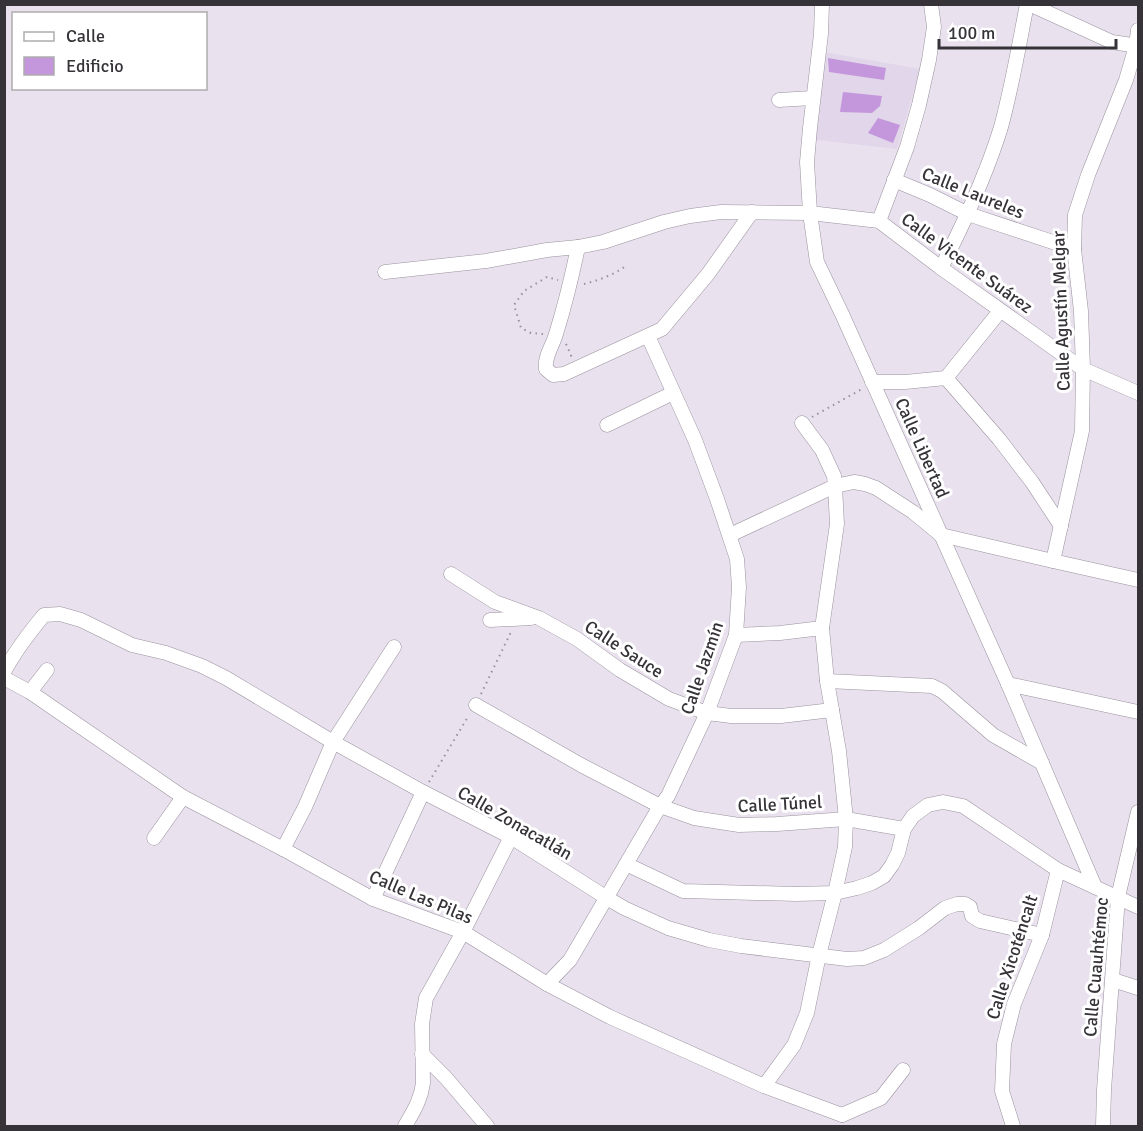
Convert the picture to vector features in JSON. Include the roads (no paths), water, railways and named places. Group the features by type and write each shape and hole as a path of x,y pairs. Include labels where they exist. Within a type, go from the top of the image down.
{"street":[{"name":"Calle Libertad","path":"822,4 821,34 807,162 810,213 817,262 1008,684 1095,887"},
{"path":"879,221 920,105 934,27 931,4"},
{"path":"941,268 968,214 1001,127 1028,4 1112,42 1137,46"},
{"name":"Calle Agustín Melgar","path":"1053,561 1082,431 1083,369 1081,311 1074,249 1075,215 1126,80 1137,46 1138,30"},
{"path":"779,100 813,98"},
{"name":"Calle Laureles","path":"894,180 968,214 1074,249"},
{"name":"Calle Vicente Suárez","path":"385,272 486,261 547,250 578,248 664,222 722,212 810,213 879,221 1083,369 1138,393"},
{"path":"578,248 556,336 545,362 546,369 554,375 564,374 662,329 756,212"},
{"path":"872,382 905,382 945,378 1000,311"},
{"name":"Calle Jazmín","path":"547,984 570,960 668,796 707,713 736,635 740,586 737,559 695,440 648,336"},
{"path":"945,378 999,439 1062,526"},
{"path":"607,425 673,393"},
{"path":"764,1086 794,1046 807,1013 835,893 844,847 846,819 822,627 837,524 834,476 822,450 802,423"},
{"path":"730,536 835,486 855,482 865,483 913,512 941,535 1138,579"},
{"name":"Calle Sauce","path":"451,574 495,602 539,618 577,639 620,670 669,699 707,713 731,716 781,716 832,710"},
{"name":"Calle Zonacatlán","path":"4,672 28,633 44,615 60,614 81,620 132,645 166,653 202,666 236,683 333,742 511,837 607,898 668,927 709,940 847,959 864,958 884,950 945,909 957,904 970,907 972,916 980,921 1042,935"},
{"path":"490,620 539,618"},
{"path":"736,635 780,633 822,627"},
{"path":"283,849 305,807 333,742 394,647"},
{"path":"30,692 47,670"},
{"name":"Calle Las Pilas","path":"4,678 30,692 183,797 373,899 463,932 547,984 610,1017 844,1121"},
{"path":"827,681 932,686 993,735 1042,763"},
{"path":"1008,684 1138,712"},
{"name":"Calle Túnel","path":"476,705 581,765 660,806 694,818 739,825 846,819 904,829"},
{"path":"373,899 423,792"},
{"path":"154,838 183,797"},
{"path":"626,864 683,891 835,893 858,888 884,876 898,853 904,829 913,816 928,806 943,802 963,806 1058,870 1138,907"},
{"name":"Calle Cuauhtémoc","path":"1103,1126 1118,897 1138,812"},
{"path":"405,1126 422,1092 422,1024 426,998 463,932 511,837"},
{"name":"Calle Xicoténcalt","path":"1013,1126 1002,1091 1004,1044 1014,1004 1042,935 1058,870"},
{"path":"1113,980 1138,988"},
{"path":"422,1054 487,1126"},
{"path":"844,1121 881,1098 903,1070"},
{"path":"470,1126 477,1113"}]}
